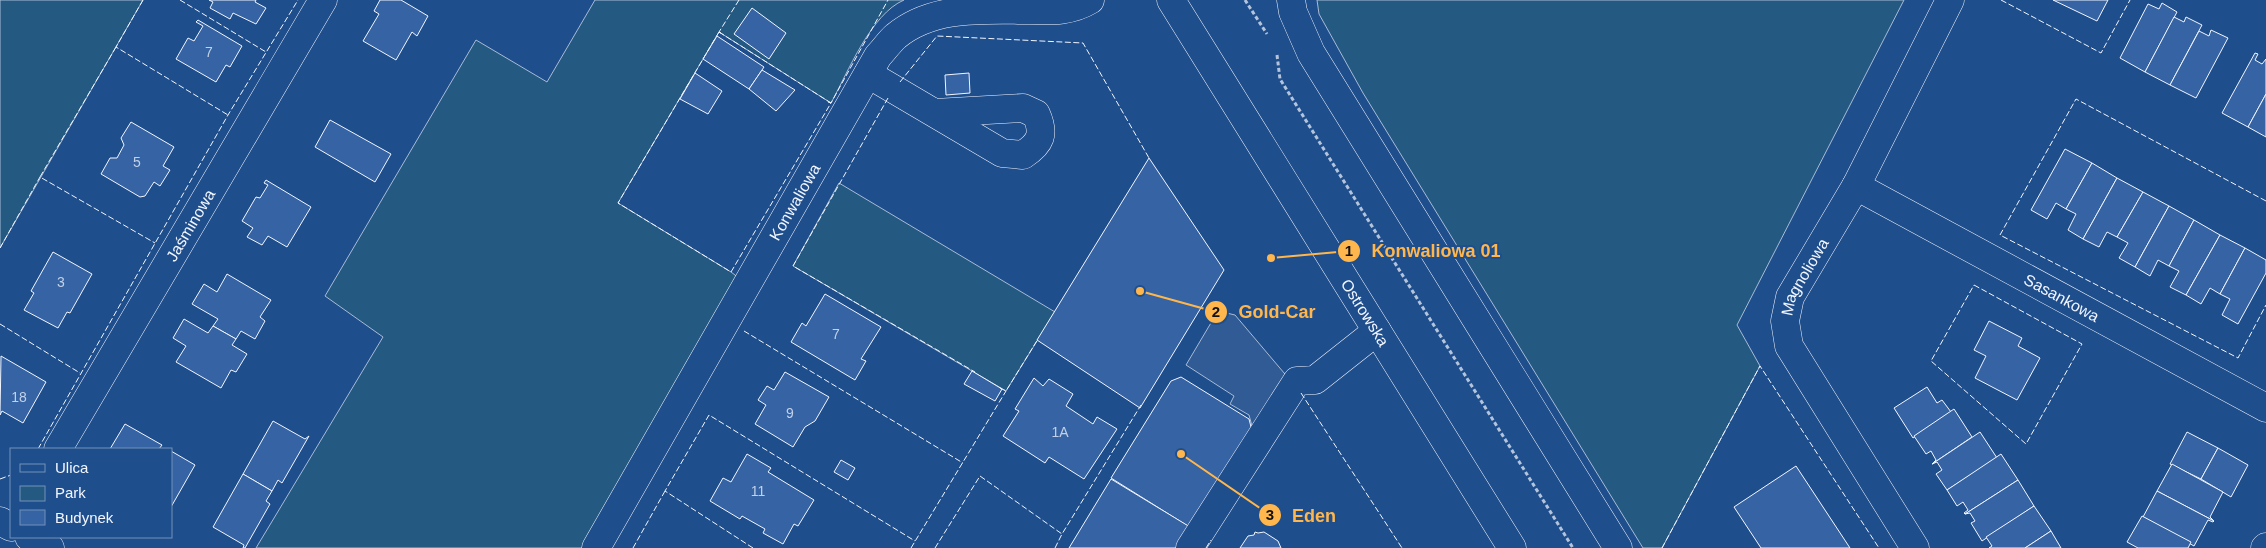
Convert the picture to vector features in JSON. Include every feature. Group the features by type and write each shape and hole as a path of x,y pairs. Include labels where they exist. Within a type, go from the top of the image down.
{"street":[{"name":"Jaśminowa","path":"59,448 323,0"},
{"name":"Konwaliowa","path":"596,548 878,56 896,36 926,18 963,11 1059,11 1080,6 1090,0"},
{"name":"Ostrowska","path":"1171,0 1512,548"},
{"path":"1291,0 1293,12 1311,53 1618,548"},
{"name":"Magnoliowa","path":"1915,548 1790,346 1785,321 1790,297 1856,186 1950,0"},
{"path":"868,74 935,113"},
{"name":"Sasankowa","path":"1856,186 2266,408"},
{"path":"1190,548 1297,381 1315,380 1377,331"},
{"path":"31,538 50,548"}],"path":[{"path":"1245,0 1271,42"},
{"path":"1276,50 1280,79 1573,548"}],"green space":[{"path":"0,0 143,0 0,248"},
{"path":"595,0 904,0 892,7 881,18 861,45 831,103 719,32 618,203 731,272 748,285 596,548 256,548 383,337 325,296 476,40 547,82"},
{"path":"1317,0 1904,0 1737,325 1760,366 1662,548 1643,548 1363,93 1319,14"},
{"path":"839,183 1055,312 1006,391 793,266"}],"shaded area":[{"path":"1218,311 1235,315 1301,393 1252,426 1249,415 1230,404 1234,396 1186,365"}],"building":[{"path":"209,0 256,0 255,2 266,8 256,24 233,13 230,19 210,8 213,2"},
{"path":"380,0 401,0 428,16 417,36 412,32 396,60 363,41 379,14 374,11"},
{"path":"2053,0 2108,0 2097,21"},
{"path":"2162,3 2177,12 2145,72 2120,58 2148,4 2159,9"},
{"path":"752,8 786,33 769,59 734,34"},
{"path":"2174,17 2184,22 2186,17 2202,25 2170,85 2145,72"},
{"path":"198,20 242,46 230,67 226,65 216,82 176,59 188,38 194,41 203,26 196,22"},
{"path":"2211,30 2228,38 2196,98 2170,85 2199,31 2209,36"},
{"path":"717,36 764,67 749,89 703,59"},
{"path":"2255,53 2258,54 2255,60 2262,64 2266,59 2266,94 2248,127 2222,113"},
{"path":"762,70 795,90 776,111 749,89"},
{"path":"695,73 722,91 708,114 680,99"},
{"path":"969,73 970,93 946,95 945,75"},
{"path":"2266,94 2266,137 2248,127"},
{"path":"330,120 391,154 375,182 315,147"},
{"path":"131,122 174,147 163,166 170,170 160,186 154,182 145,196 140,197 101,174 110,158 117,158 124,145 121,138"},
{"path":"2065,149 2092,163 2066,209 2056,203 2047,219 2031,210"},
{"path":"1149,158 1224,270 1140,408 1037,340"},
{"path":"2092,163 2117,178 2083,239 2068,230 2076,214 2066,209"},
{"path":"2117,178 2143,192 2117,237 2107,232 2099,247 2083,239"},
{"path":"266,180 311,207 287,247 268,236 262,245 247,237 253,228 242,221 256,197 260,198 268,185 264,183"},
{"path":"2143,192 2169,206 2135,267 2119,258 2128,243 2117,237"},
{"path":"2169,206 2194,220 2169,266 2158,260 2150,276 2135,267"},
{"path":"2194,220 2220,235 2186,295 2170,287 2179,271 2169,266"},
{"path":"2220,235 2245,248 2220,294 2210,288 2201,304 2186,295"},
{"path":"2245,248 2266,260 2266,273 2238,324 2222,315 2230,299 2220,294"},
{"path":"53,252 92,274 70,313 67,312 58,328 24,310 34,293 31,291"},
{"path":"227,274 271,300 260,317 265,321 255,339 241,331 236,339 213,326 218,319 192,304 204,284 217,292"},
{"path":"825,294 881,327 861,359 866,361 855,380 791,342 802,323 806,326"},
{"path":"184,319 208,333 213,326 236,339 232,345 247,354 236,372 231,370 221,388 176,362 186,346 173,338"},
{"path":"1989,321 2022,338 2018,346 2040,358 2017,400 1975,378 1986,356 1974,350"},
{"path":"1,356 46,382 23,423 2,411 0,415"},
{"path":"972,371 1002,389 995,401 964,384"},
{"path":"785,372 829,397 815,421 805,427 793,447 755,424 766,405 758,400 767,386 774,390"},
{"path":"1181,377 1249,419 1252,431 1191,528 1111,478 1171,381"},
{"path":"1034,378 1043,386 1049,379 1073,394 1066,406 1093,424 1097,417 1117,429 1084,479 1049,457 1045,463 1003,436 1019,411 1015,409"},
{"path":"1927,387 1937,403 1942,400 1951,412 1913,438 1894,408"},
{"path":"1954,409 1972,437 1932,464 1936,460 1931,451 1926,454 1914,436"},
{"path":"273,421 305,439 309,436 282,483 278,480 272,491 243,474"},
{"path":"125,424 162,445 160,448 111,448"},
{"path":"1980,432 1997,458 1947,490 1936,474 1942,470 1937,462 1932,464"},
{"path":"2187,432 2218,448 2201,479 2170,464"},
{"path":"2218,448 2248,465 2231,497 2201,479"},
{"path":"172,452 195,465 172,505"},
{"path":"747,454 771,468 768,472 814,500 798,526 794,524 783,544 763,533 765,529 742,516 740,519 710,501 723,478 731,482"},
{"path":"2001,454 2018,480 1965,514 1968,510 1963,502 1957,506 1947,490"},
{"path":"841,460 855,468 848,480 834,472"},
{"path":"2172,464 2223,492 2210,517 2214,521 2157,491"},
{"path":"1796,466 1850,548 1761,548 1734,507"},
{"path":"243,474 272,491 266,501 270,504 245,548 243,548 244,545 213,527"},
{"path":"1111,479 1190,527 1177,548 1069,548"},
{"path":"2018,480 2034,506 1982,541 1971,523 1975,521 1970,513 1965,514"},
{"path":"2157,491 2214,521 2208,520 2194,546 2143,517"},
{"path":"2034,506 2051,531 2025,548 1989,548 1992,546 1986,537"},
{"path":"2142,516 2191,542 2188,548 2138,548 2127,542"},
{"path":"2051,531 2061,548 2025,548"},
{"path":"1255,532 1264,532 1278,541 1281,548 1240,548 1248,536 1254,535"}],"fence":[{"path":"143,0 116,47 228,115"},
{"path":"180,0 266,52"},
{"path":"39,448 228,115 298,0"},
{"path":"721,33 719,32 739,0"},
{"path":"828,102 831,103 888,0"},
{"path":"2001,0 2101,53 2130,0"},
{"path":"719,32 831,103 731,272 618,203 719,32"},
{"path":"900,82 937,36 1083,43 1149,158"},
{"path":"116,47 40,177 155,243"},
{"path":"888,98 793,266 975,372"},
{"path":"2266,201 2076,99 2000,235 2238,358 2266,305"},
{"path":"0,248 40,177"},
{"path":"1974,285 2082,344 2026,444 1931,361 1974,285"},
{"path":"0,324 80,373"},
{"path":"744,331 963,463"},
{"path":"1000,388 1006,391 1038,339"},
{"path":"1662,548 1760,366 1879,548"},
{"path":"911,548 1006,391"},
{"path":"1301,393 1402,548"},
{"path":"935,548 980,476 1062,534 1141,405"},
{"path":"753,548 665,491 709,415 915,541"},
{"path":"0,479 10,475"},
{"path":"633,548 665,491"},
{"path":"1055,548 1062,534"},
{"path":"1206,548 1211,540"}],"place":[{"name":"Konwaliowa 01","path":"1271,258"},
{"name":"Gold-Car","path":"1140,291"},
{"name":"Eden","path":"1181,454"}]}
